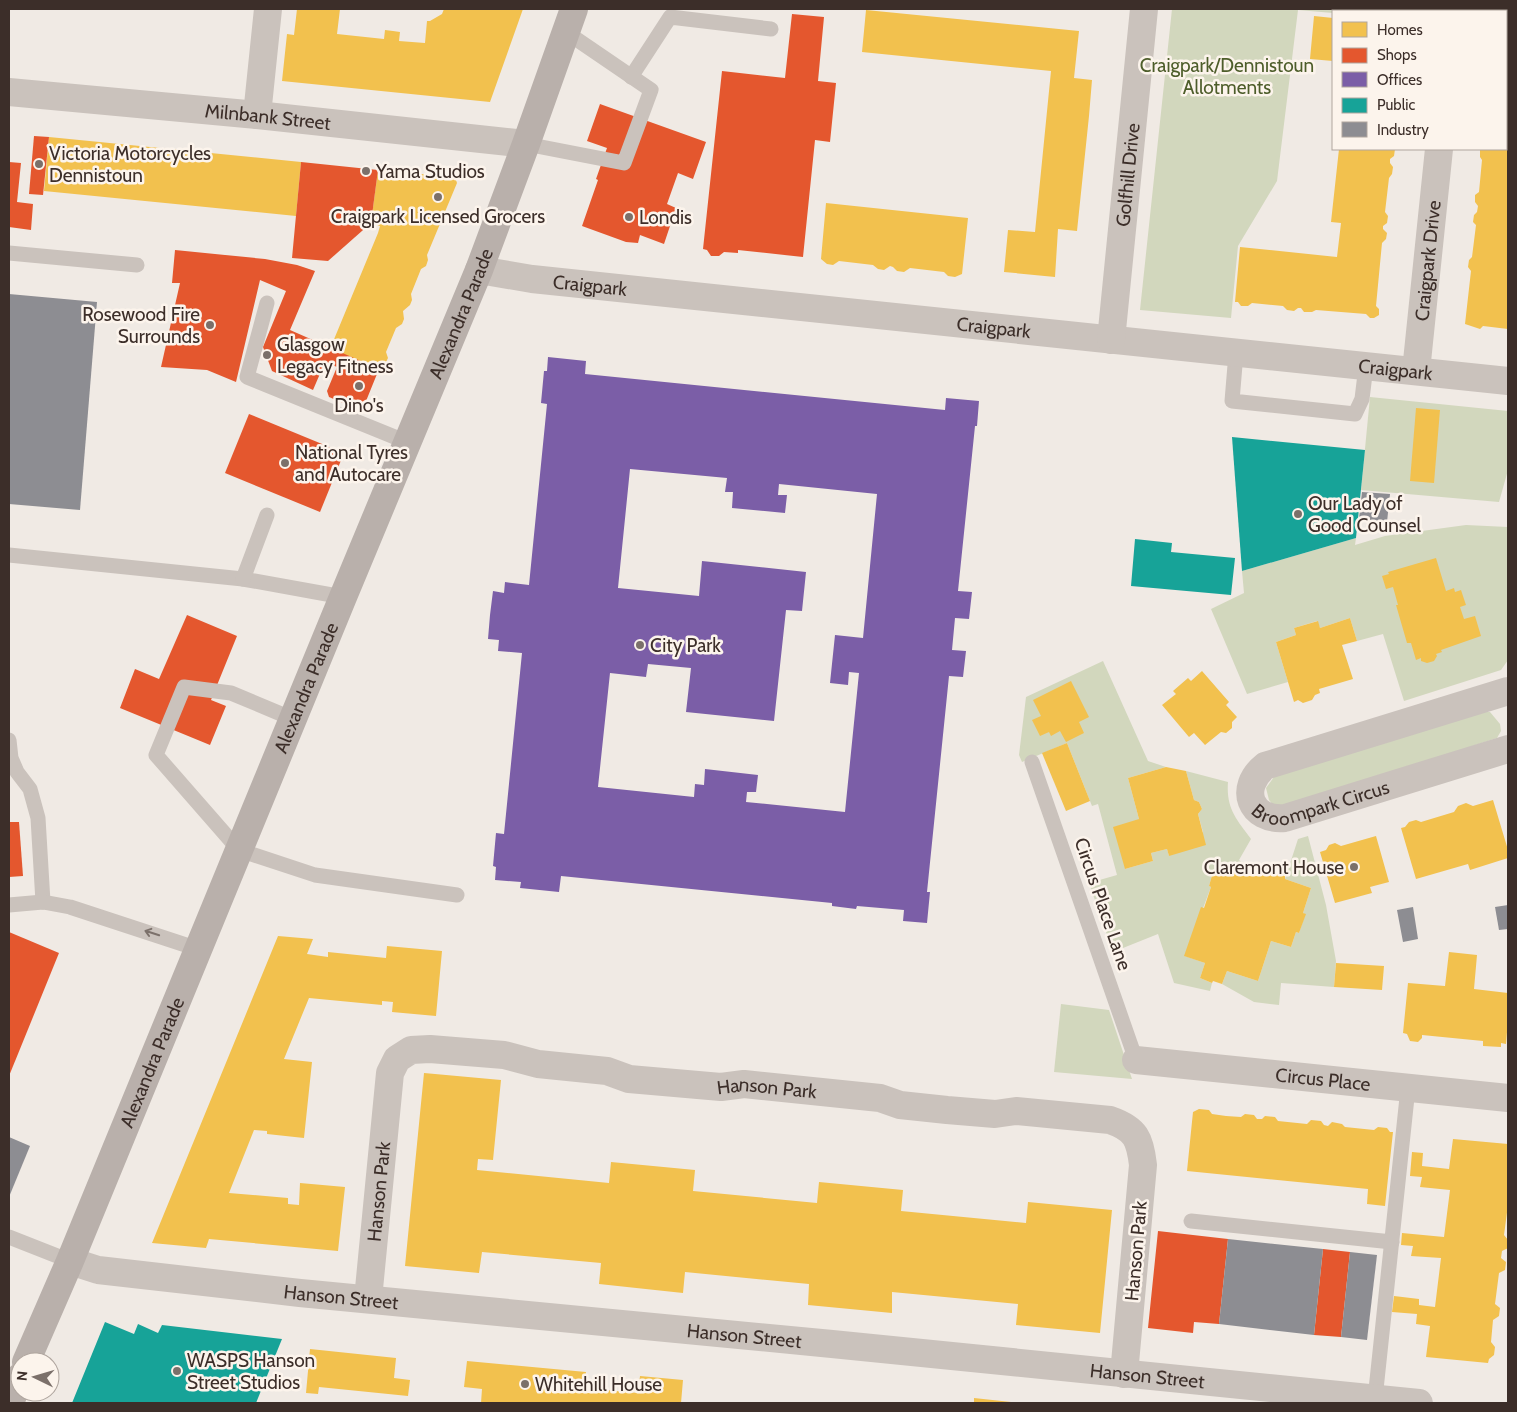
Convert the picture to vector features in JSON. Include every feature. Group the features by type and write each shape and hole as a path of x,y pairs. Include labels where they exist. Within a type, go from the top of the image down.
{"main road":[{"name":"Alexandra Parade","path":"30,1352 70,1261 479,270 570,21"}],"street":[{"path":"257,115 268,9"},
{"name":"Golfhill Drive","path":"1111,340 1144,9"},
{"name":"Milnbank Street","path":"9,92 257,115 526,144"},
{"name":"Craigpark Drive","path":"1416,371 1439,150"},
{"name":"Craigpark","path":"479,270 532,280 1508,381"},
{"name":"Broompark Circus","path":"1508,691 1265,766 1256,773 1250,784 1250,796 1254,806 1262,815 1274,819 1285,818 1508,750"},
{"name":"Hanson Park","path":"368,1299 390,1073 397,1059 411,1050 430,1049 504,1055 538,1064 607,1071 629,1078 721,1087 744,1084 880,1098 900,1105 995,1114 1016,1111 1110,1120 1124,1125 1135,1134 1142,1149 1144,1166 1124,1374"},
{"name":"Circus Place","path":"1136,1060 1508,1098"},
{"name":"Hanson Street","path":"70,1261 98,1270 368,1299 1419,1403"}],"lane":[{"path":"631,77 670,17 771,29"},
{"path":"526,144 624,163 651,90 631,77 570,21"},
{"path":"9,253 137,265"},
{"path":"267,303 246,377 407,442"},
{"path":"1236,353 1232,401 1355,414 1362,399 1366,366"},
{"path":"243,579 267,515"},
{"path":"9,554 243,579 343,596"},
{"path":"293,719 231,693 184,687 156,755 239,850 315,875 457,896"},
{"path":"9,740 11,758 17,772 30,789 38,818 43,902"},
{"name":"Circus Place Lane","path":"1032,762 1136,1060"},
{"path":"9,905 43,902 70,906 198,949"},
{"path":"1375,1399 1408,1088"},
{"path":"1190,1221 1392,1242"},
{"path":"9,1237 70,1261"}],"green space":[{"name":"Craigpark/Dennistoun Allotments","path":"1172,9 1427,9 1332,10 1332,13 1298,10 1277,181 1238,246 1231,318 1140,310"},
{"path":"1370,397 1508,411 1508,470 1499,502 1361,490"},
{"path":"1466,525 1508,527 1508,660 1501,670 1404,701 1383,634 1357,641 1350,618 1320,628 1317,621 1294,628 1296,635 1276,642 1288,682 1247,694 1211,609 1244,593 1242,571 1356,538 1355,545 1385,536"},
{"path":"1103,661 1148,761 1166,767 1128,778 1139,819 1125,869 1153,861 1151,853 1167,849 1169,856 1203,832 1198,814 1202,809 1199,802 1194,800 1186,771 1228,782 1230,806 1251,839 1239,860 1245,865 1242,874 1220,866 1218,874 1213,872 1209,886 1211,887 1185,956 1205,963 1200,978 1212,983 1210,991 1174,983 1158,934 1113,952 1089,883 1117,875 1098,804 1092,806 1067,743 1022,762 1019,755 1026,697"},
{"path":"1480,712 1490,712 1500,724 1501,731 1497,738 1289,806 1273,805 1269,800 1266,788 1274,777"},
{"path":"1308,836 1326,905 1336,961 1334,987 1281,983 1279,1005 1254,1002 1222,984 1227,971 1258,981 1271,941 1291,947 1296,932 1299,933 1311,888 1285,879 1298,839"},
{"path":"1061,1004 1109,1010 1132,1079 1054,1072"}],"building: Homes":[{"path":"297,9 340,9 337,34 384,39 385,30 400,32 399,41 425,43 427,21 442,14 444,9 523,9 490,102 282,81 287,34 294,35"},
{"path":"1508,9 1508,329 1483,326 1480,329 1465,324 1471,271 1468,267 1469,260 1472,257 1476,225 1473,222 1474,215 1477,212 1478,206 1475,202 1475,195 1479,192 1482,160 1480,150 1507,150 1507,10 1498,10"},
{"path":"866,10 1079,31 1074,78 1092,80 1089,116 1077,231 1058,229 1055,277 1004,272 1008,230 1035,232 1051,71 862,52"},
{"path":"1314,16 1332,18 1332,61 1310,59"},
{"path":"49,137 301,162 296,216 44,191"},
{"path":"1339,150 1395,150 1394,156 1390,159 1393,167 1389,178 1385,212 1388,216 1387,223 1383,226 1387,233 1386,239 1382,243 1376,306 1379,309 1379,315 1370,318 1366,314 1316,310 1304,312 1301,308 1294,311 1287,310 1283,306 1252,303 1248,306 1241,306 1238,302 1235,302 1240,247 1337,257 1341,223 1331,222"},
{"path":"378,170 455,177 457,183 427,255 426,266 421,269 411,294 412,300 410,305 403,311 404,319 402,324 396,328 386,352 388,358 379,369 330,349 380,226 371,223"},
{"path":"826,203 968,218 962,274 955,277 948,276 944,272 910,268 904,272 897,271 890,266 884,270 878,269 873,265 839,261 833,265 827,264 821,259"},
{"path":"1416,408 1440,410 1434,483 1410,481"},
{"path":"1436,558 1446,591 1454,588 1455,592 1461,590 1466,605 1460,607 1464,619 1475,616 1481,636 1441,650 1442,652 1436,654 1437,656 1434,661 1427,663 1421,661 1421,658 1416,660 1411,643 1407,643 1393,587 1386,589 1382,576 1389,574 1388,572"},
{"path":"1350,618 1357,641 1342,645 1353,679 1319,689 1320,693 1315,695 1312,700 1303,703 1298,700 1294,702 1276,642 1296,635 1294,628 1318,621 1320,628"},
{"path":"1202,671 1229,702 1226,705 1237,717 1232,722 1232,728 1226,733 1221,732 1205,745 1194,733 1189,737 1162,705 1176,694 1173,691 1188,678 1191,681"},
{"path":"1071,681 1089,717 1079,722 1084,733 1066,742 1060,731 1051,736 1049,732 1040,736 1032,720 1041,716 1033,700"},
{"path":"1067,743 1090,801 1066,811 1042,753"},
{"path":"1166,767 1186,771 1194,800 1199,802 1202,809 1198,814 1206,845 1169,856 1167,849 1151,853 1153,861 1125,869 1113,827 1139,819 1128,778"},
{"path":"1493,800 1508,850 1508,858 1470,870 1468,864 1416,879 1401,828 1405,827 1409,822 1416,820 1421,822 1454,812 1458,806 1466,803 1473,806"},
{"name":"Claremont House","path":"1376,836 1389,882 1370,887 1372,893 1335,903 1320,852 1335,843 1341,846"},
{"path":"1245,865 1267,873 1268,870 1285,876 1285,879 1311,888 1303,913 1306,914 1299,933 1296,932 1291,947 1271,941 1258,981 1227,971 1222,984 1213,981 1212,983 1200,978 1205,963 1184,956 1201,907 1204,908 1211,887 1209,886 1213,872 1218,874 1220,866 1242,874"},
{"path":"278,936 313,939 307,954 328,957 328,952 386,958 387,946 442,951 436,1016 392,1012 393,1002 382,1001 382,1005 309,998 284,1059 312,1062 304,1138 267,1134 267,1131 254,1130 229,1193 288,1198 288,1204 299,1205 300,1183 345,1187 338,1251 209,1239 206,1248 152,1243"},
{"path":"1449,952 1477,955 1474,989 1508,993 1506,1044 1501,1043 1501,1047 1483,1046 1483,1041 1422,1035 1418,1042 1410,1041 1407,1034 1403,1033 1408,983 1445,986"},
{"path":"1336,963 1384,966 1382,990 1334,987"},
{"path":"424,1073 501,1080 493,1160 478,1159 477,1170 609,1183 611,1162 695,1170 693,1191 817,1203 819,1182 903,1190 901,1211 1026,1223 1028,1202 1112,1210 1100,1333 1016,1325 1018,1304 892,1292 892,1313 808,1305 809,1284 685,1272 683,1293 599,1284 601,1263 482,1252 479,1273 405,1266"},
{"path":"1199,1109 1209,1110 1212,1114 1226,1116 1241,1117 1245,1114 1254,1115 1257,1119 1262,1119 1265,1116 1275,1117 1278,1121 1307,1124 1311,1120 1321,1121 1324,1125 1328,1126 1332,1122 1342,1124 1345,1127 1374,1130 1378,1127 1387,1128 1390,1132 1393,1132 1385,1206 1367,1204 1368,1189 1187,1171 1193,1112"},
{"path":"1453,1139 1508,1144 1508,1205 1504,1235 1508,1240 1508,1248 1502,1251 1501,1258 1506,1262 1505,1270 1499,1273 1495,1304 1500,1308 1499,1316 1493,1320 1491,1342 1495,1347 1494,1355 1489,1359 1488,1363 1426,1357 1430,1326 1416,1324 1417,1314 1392,1312 1394,1296 1419,1299 1419,1305 1435,1307 1441,1258 1411,1256 1413,1246 1401,1245 1402,1233 1444,1237 1450,1190 1420,1187 1422,1177 1410,1176 1412,1152 1423,1153 1422,1166 1449,1169"},
{"path":"310,1349 396,1358 394,1378 410,1380 408,1396 319,1387 318,1394 306,1393"},
{"name":"Whitehill House","path":"467,1361 586,1372 584,1388 638,1393 640,1376 683,1380 681,1403 481,1403 482,1389 464,1387"},
{"path":"974,1398 1011,1402 1011,1403 974,1403"}],"building: Shops":[{"path":"792,14 824,17 818,81 836,83 830,142 815,140 803,257 738,250 738,253 724,252 719,256 711,256 707,250 703,249 722,71 785,78"},
{"path":"600,104 706,142 693,179 678,173 667,204 676,208 664,244 640,235 638,243 626,242 582,226 607,148 587,141"},
{"name":"Victoria Motorcycles Dennistoun","path":"34,136 49,137 43,195 29,194"},
{"path":"9,162 21,163 17,202 33,204 31,230 9,227"},
{"path":"301,162 378,170 371,223 328,261 292,258"},
{"path":"175,250 265,259 297,265 315,271 290,330 379,369 362,411 329,397 327,391 337,367 325,362 313,390 272,371 263,347 286,291 260,280 236,382 207,370 161,367 180,283 172,283"},
{"name":"National Tyres and Autocare","path":"249,414 344,453 320,512 225,473"},
{"path":"187,615 237,636 211,700 226,706 210,745 120,708 135,669 159,679"},
{"path":"9,822 19,822 23,876 9,877"},
{"path":"9,932 59,953 9,1076"},
{"path":"1158,1231 1228,1239 1219,1324 1194,1322 1193,1333 1148,1328"},
{"path":"1323,1249 1350,1252 1341,1337 1314,1335"}],"building: Offices":[{"name":"City Park","path":"548,357 586,361 585,374 945,410 946,398 979,401 958,591 972,592 969,619 955,618 952,650 966,651 963,677 949,676 927,892 930,892 927,923 903,921 904,910 857,906 856,909 832,906 832,903 561,876 559,892 520,888 521,882 495,880 496,867 493,866 496,833 504,834 522,653 498,651 499,640 488,639 490,615 493,591 504,593 505,582 529,585 547,404 541,403 544,371 547,371","holes":["630,469 727,478 725,492 733,492 732,508 785,513 787,495 778,495 779,484 877,494 863,638 835,635 830,683 848,685 849,672 859,673 845,812 746,802 747,792 756,792 758,775 705,769 704,785 695,784 694,797 598,787 610,673 646,677 648,664 691,668 686,712 774,721 786,610 802,611 806,572 702,561 699,596 618,588"]}],"building: Public":[{"name":"Our Lady of Good Counsel","path":"1232,437 1365,450 1356,538 1242,571"},
{"path":"1135,539 1172,543 1171,552 1235,558 1231,595 1131,586"},
{"name":"WASPS Hanson Street Studios","path":"105,1322 134,1334 138,1324 158,1333 162,1325 282,1339 256,1403 72,1403"}],"building: Industry":[{"path":"9,294 97,302 80,510 9,504"},
{"path":"1362,492 1390,494 1387,522 1359,519"},
{"path":"1508,905 1508,929 1499,930 1495,907"},
{"path":"1413,907 1418,939 1403,942 1397,910"},
{"path":"9,1137 30,1146 9,1197"},
{"path":"1228,1239 1323,1249 1314,1335 1219,1324"},
{"path":"1350,1252 1377,1255 1367,1340 1341,1337"}],"place":[{"name":"Victoria Motorcycles Dennistoun","path":"39,164"},
{"name":"Yama Studios","path":"366,171"},
{"name":"Craigpark Licensed Grocers","path":"438,197"},
{"name":"Londis","path":"629,217"},
{"name":"Rosewood Fire Surrounds","path":"210,325"},
{"name":"Glasgow Legacy Fitness","path":"267,355"},
{"name":"Dino's","path":"359,386"},
{"name":"National Tyres and Autocare","path":"285,463"},
{"name":"Our Lady of Good Counsel","path":"1298,514"},
{"name":"City Park","path":"640,645"},
{"name":"Claremont House","path":"1354,867"},
{"name":"WASPS Hanson Street Studios","path":"177,1371"},
{"name":"Whitehill House","path":"525,1384"}]}
